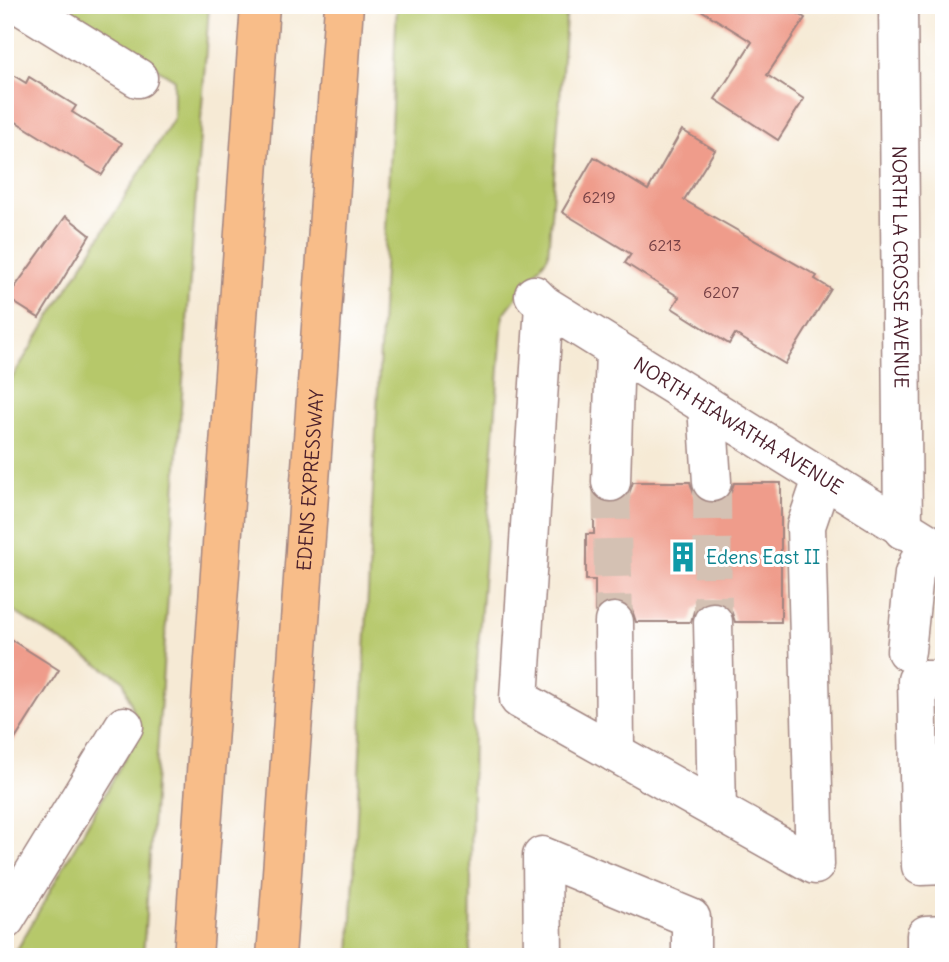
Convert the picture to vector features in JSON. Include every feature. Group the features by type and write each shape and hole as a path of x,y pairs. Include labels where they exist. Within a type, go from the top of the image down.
{"highway":[{"path":"193,957 260,5"},
{"name":"EDENS EXPRESSWAY","path":"281,945 344,5"}],"street":[{"path":"20,5 138,78"},
{"name":"NORTH LA CROSSE AVENUE","path":"898,5 924,542"},
{"name":"NORTH HIAWATHA AVENUE","path":"615,753 519,699 539,300 924,542"},
{"path":"611,482 615,349"},
{"path":"707,406 712,482"},
{"path":"614,622 615,753 815,865 806,526 822,479"},
{"path":"906,651 914,574 924,542"},
{"path":"713,622 717,810"},
{"path":"944,680 917,680 921,866 944,865"},
{"path":"5,920 124,726"},
{"path":"543,957 542,856 691,918 691,957"},
{"path":"926,957 926,935 944,934"}],"green space":[{"path":"53,5 209,5 143,957 13,957 140,731 123,680 5,606 5,389 174,118 174,79"},
{"path":"397,5 567,5 548,256 503,315 473,716 470,957 350,957"}],"building":[{"path":"693,5 785,5 805,18 767,75 804,99 778,140 715,99 752,42"},
{"path":"5,70 26,83 29,77 76,106 72,112 122,143 102,175 5,115"},
{"path":"682,130 715,150 684,200 817,276 815,279 831,289 785,364 735,334 729,344 672,308 679,297 625,263 631,254 562,212 594,157 648,190"},
{"path":"66,216 90,235 39,318 7,298"},
{"name":"Edens East II","path":"633,482 690,482 694,495 703,502 713,504 725,500 734,483 781,483 781,622 735,622 731,610 724,603 713,600 701,604 694,611 691,622 636,622 632,610 625,603 615,600 604,603 595,611 595,580 586,580 586,534 594,534 594,495 600,501 610,504 621,502 629,494"},
{"path":"5,636 59,670 5,755"}],"tunnel":[{"path":"611,482 614,622"},
{"path":"712,482 713,622"}],"place":[{"name":"Edens East II","path":"683,557"}]}
